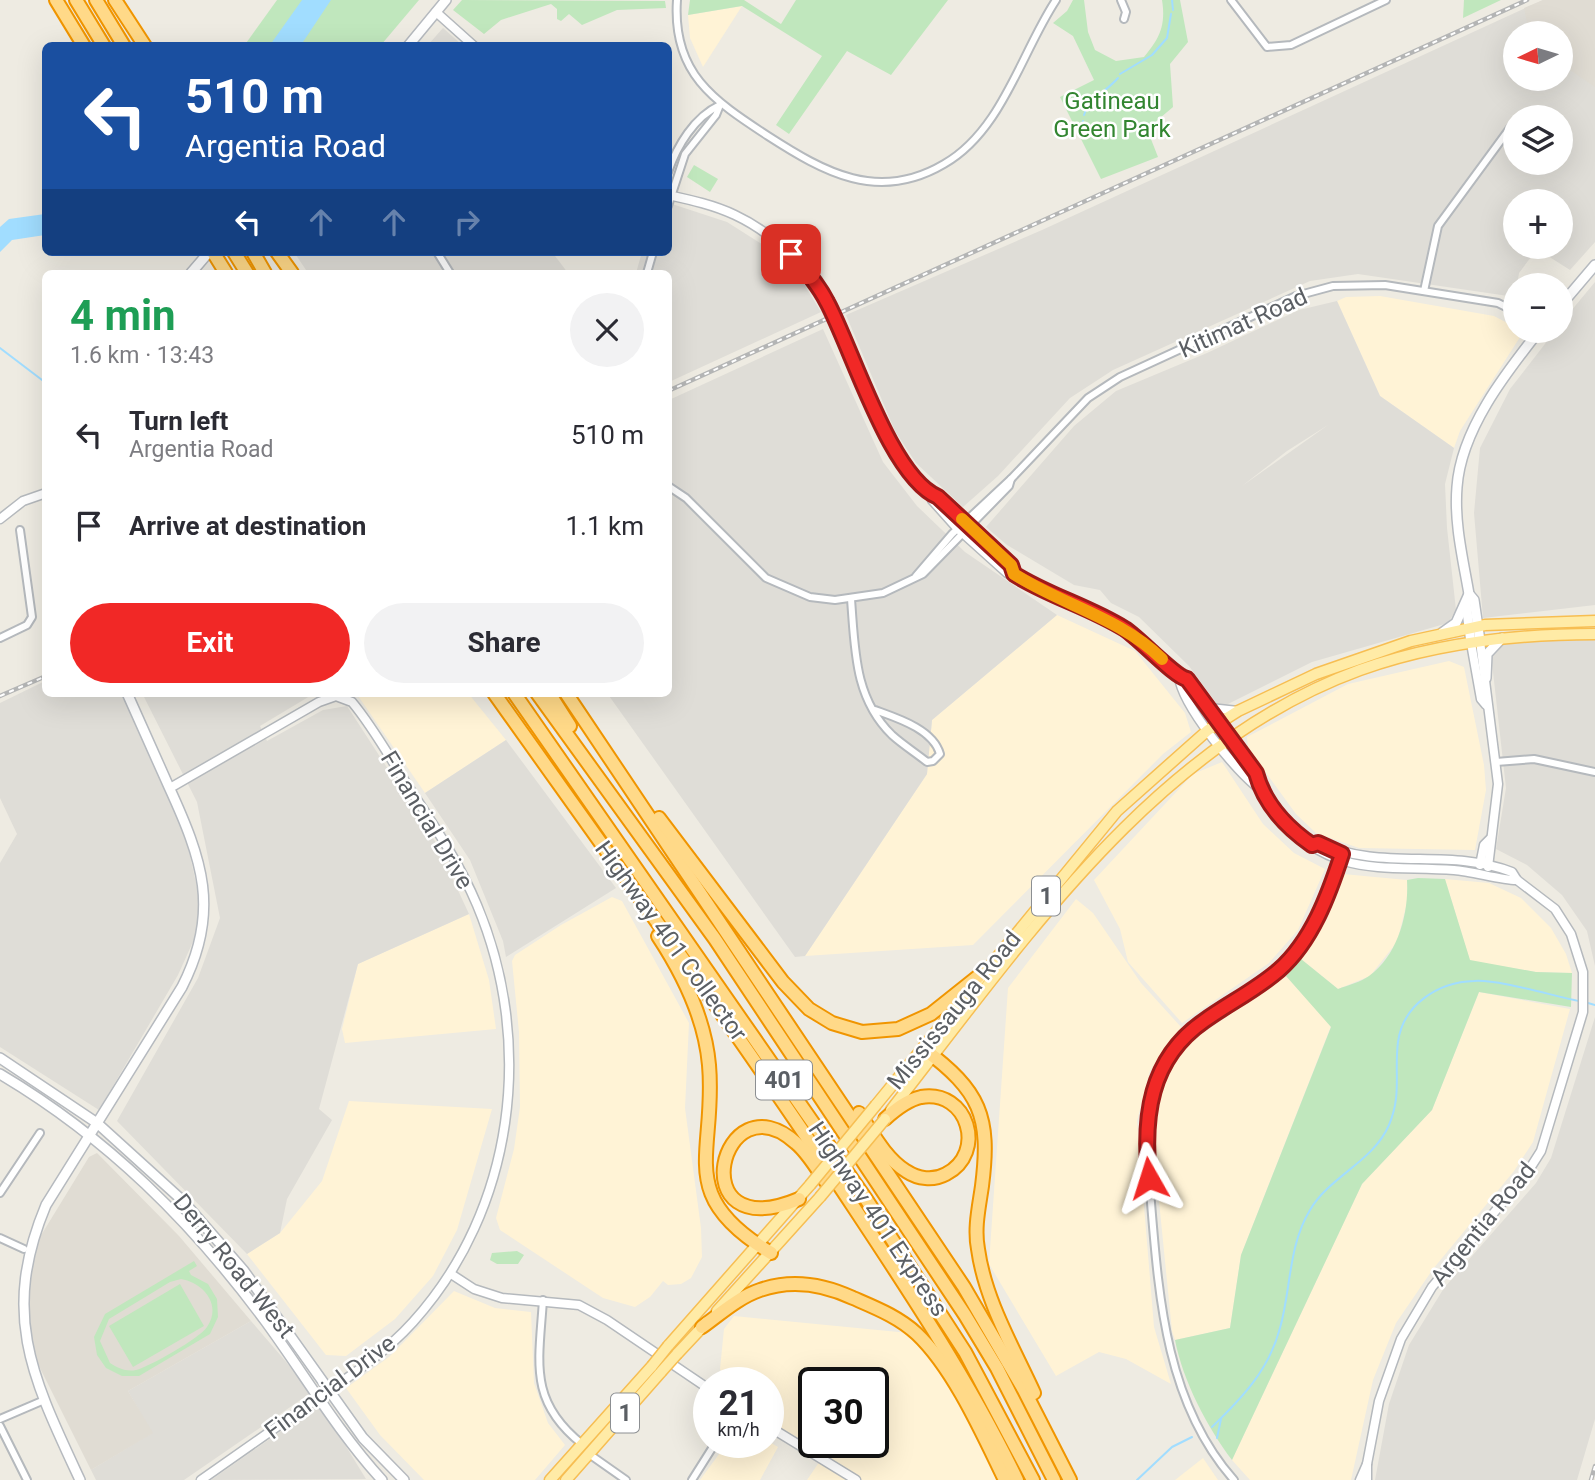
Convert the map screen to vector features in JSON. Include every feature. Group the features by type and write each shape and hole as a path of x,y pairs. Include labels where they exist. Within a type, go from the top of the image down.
{"highway":[{"path":"56,0 82,42"},
{"path":"76,0 102,42"},
{"path":"96,0 122,42"},
{"path":"115,0 142,42"},
{"name":"Highway 401 Collector","path":"497,697 733,1027 953,1361 1017,1480"},
{"name":"Highway 401 Express","path":"517,697 866,1199 965,1352 1033,1480"},
{"name":"Highway 401 Express","path":"540,697 730,961 965,1315 997,1368 1055,1480"},
{"path":"552,697 641,835"},
{"path":"570,697 783,982 810,1010 848,1029 873,1032 898,1029 931,1014 981,975"},
{"name":"Highway 401 Collector","path":"570,697 964,1287 1024,1390 1069,1479"},
{"path":"592,831 664,944 697,1011 709,1065 703,1157 705,1181 713,1202 725,1216 771,1253"},
{"path":"754,974 821,1058 892,1160 906,1172 923,1179 940,1177 953,1170 965,1157 970,1139 968,1123 959,1109 946,1100 919,1097 903,1104 884,1119"},
{"path":"929,1053 969,1090 982,1113 986,1140 977,1246 983,1279 1069,1479"},
{"path":"799,1199 766,1210 752,1209 738,1202 728,1190 722,1175 723,1161 729,1146 745,1132 762,1128 781,1133 796,1142 953,1361"},
{"path":"702,1327 758,1290 796,1283 838,1291 886,1312 919,1336 934,1355 961,1395 1005,1480"}],"main road":[{"path":"411,42 446,0"},
{"path":"193,270 207,256"},
{"path":"1573,291 1595,265"},
{"path":"1440,634 1456,623 1467,598 1457,513 1461,464 1467,445 1491,401 1531,343"},
{"path":"1467,598 1474,600 1476,642"},
{"name":"1","path":"1474,627 1521,622 1595,621"},
{"name":"Mississauga Road","path":"550,1480 656,1369 677,1354 820,1197 884,1119 981,975 1117,811 1197,739 1238,711 1344,663 1440,634 1474,627"},
{"name":"1","path":"1476,642 1502,638 1595,634"},
{"path":"1486,678 1488,654 1502,638"},
{"name":"Mississauga Road","path":"566,1480 656,1369 668,1346 799,1199 876,1105 929,1053 1145,806 1202,758 1248,727 1359,671 1416,654 1476,642"},
{"path":"80,1480 41,1401 23,1356 17,1327 16,1289 24,1249 40,1215 182,987 200,941 205,910 201,867 170,788 129,697"},
{"name":"Derry Road West","path":"0,1058 97,1123 167,1185 218,1238 378,1455 404,1480"},
{"name":"Derry Road West","path":"0,1074 90,1134 146,1182 199,1237 382,1480"}],"street":[{"path":"677,0 677,21 683,52 700,83 720,105 834,174 865,181 918,176 956,157 988,123 1056,0"},
{"path":"1121,0 1126,12 1124,19"},
{"path":"1231,0 1267,47 1275,48 1291,46 1386,0"},
{"path":"436,12 470,42"},
{"path":"672,163 680,144 709,110 720,105"},
{"path":"672,190 685,154 716,115 720,105"},
{"path":"1424,291 1438,226 1503,138"},
{"name":"Argentia Road","path":"672,195 708,204 745,220 779,242 803,267 828,303 903,464 931,494 932,500 964,527 1007,573 1123,628 1154,651 1179,677 1187,679 1256,773 1260,789"},
{"name":"Kitimat Road","path":"672,489 686,498 766,578 810,597 851,599 883,593 927,570 964,527 1088,398 1113,381 1296,296 1346,285 1385,285 1503,306"},
{"path":"0,519 23,501 42,494"},
{"path":"0,638 27,625 32,617 20,530"},
{"path":"851,599 857,676 864,696 892,735 927,762 933,761 940,754 932,740 918,730 875,710"},
{"path":"1476,642 1486,678 1489,699 1486,705"},
{"path":"1476,642 1481,699 1486,705 1496,762 1497,795 1484,868"},
{"name":"Argentia Road","path":"1179,677 1180,687 1198,715 1247,780 1260,789 1288,825 1312,845 1315,851 1340,858 1484,868 1508,881 1517,880 1542,896 1560,916 1580,959 1585,992 1583,1012 1541,1151 1527,1173 1432,1287 1401,1339 1379,1401 1367,1464 1367,1480"},
{"name":"Financial Drive","path":"170,788 329,697"},
{"name":"Financial Drive","path":"201,1480 330,1390 398,1337 451,1274 474,1233 493,1184 506,1117 509,1063 504,999 493,950 477,904 452,854 356,706 344,697"},
{"path":"1210,708 1238,711"},
{"path":"1197,739 1198,715"},
{"path":"1243,754 1241,742 1248,727"},
{"path":"1202,758 1230,758"},
{"path":"1496,762 1534,759 1595,772"},
{"path":"1234,1480 1206,1441 1168,1350 1146,1147 1147,1112 1156,1084 1181,1043 1202,1022 1281,969 1303,943 1321,909 1340,858"},
{"path":"0,1192 40,1133"},
{"path":"0,1238 24,1249"},
{"path":"451,1274 486,1294 522,1301 543,1300 579,1305 607,1320 693,1378"},
{"path":"543,1300 539,1362 544,1397 556,1420 582,1444"},
{"path":"0,1419 41,1401"},
{"path":"0,1426 27,1480"},
{"path":"784,1436 856,1480"},
{"path":"589,1454 626,1480"},
{"path":"692,1480 706,1458"},
{"name":"Argentia Road","path":"1360,1480 1367,1464"}],"shaded area":[{"path":"1543,0 1595,0 1595,242 1570,270 1553,259 1573,259 1573,189 1503,189 1503,259 1530,259 1519,273 1503,273 1503,295 1358,274 1310,281 1113,370 1070,398 998,476 963,507 916,463 895,431 846,315 1042,230"},
{"path":"1543,0 1595,0 1595,87 1573,72 1573,21 1527,21 1524,8"},
{"path":"742,6 703,67 690,38 688,15"},
{"path":"443,28 459,42 431,42"},
{"path":"672,204 727,222 776,253 799,276 821,312 672,381 672,270 637,270 641,256 672,256"},
{"path":"297,256 555,256 566,270 306,270"},
{"path":"1595,282 1595,605 1483,618 1474,513 1480,448 1510,389 1546,343 1573,343 1573,309"},
{"path":"1380,296 1494,316 1503,321 1503,343 1516,343 1460,431 1454,448 1380,396 1337,301 1346,297"},
{"path":"1337,301 1380,396 1454,448 1445,484 1456,610 1448,623 1312,662 1226,705 1217,704 1189,666 1139,617 1111,603 1100,590 1074,585 1007,545 986,527 1074,426 1116,391 1299,310","holes":["1328,425 1242,486 1287,451"]},
{"path":"823,329 883,462 917,506 965,552 1057,615 932,720 927,774 805,956 795,957 610,697 672,697 672,399"},
{"path":"1057,615 1135,651 1185,713 1191,732 1163,754 973,945 805,956 927,774 932,720"},
{"path":"1595,638 1595,966 1587,931 1562,895 1527,865 1496,849 1506,788 1491,654 1500,643"},
{"path":"1449,661 1464,667 1484,765 1486,790 1475,850 1359,848 1316,833 1296,814 1248,748 1247,737 1348,684"},
{"path":"42,682 42,697 125,697 183,825 201,905 196,935 178,975 99,1110 0,1047 0,863 17,834 0,798 0,703"},
{"path":"144,697 308,697 260,726 267,741 323,710 347,706 436,843 469,914 358,964 319,1109 332,1120 287,1199 280,1233 247,1254 117,1121 198,978 220,918 197,802"},
{"path":"359,697 471,697 506,740 425,793"},
{"path":"506,740 616,888 506,957 503,941 470,860 425,793"},
{"path":"1222,762 1263,824 1294,853 1325,869 1298,930 1269,963 1182,1023 1128,962 1120,929 1094,880 1193,774"},
{"path":"1343,874 1407,880 1408,899 1397,942 1370,976 1338,989 1301,959 1327,919"},
{"path":"1445,879 1489,883 1521,898 1551,928 1566,954 1572,973 1536,972 1470,961"},
{"path":"612,897 622,901 689,1023 685,1108 701,1228 702,1257 691,1278 681,1284 668,1285 663,1281 650,1297 635,1307 603,1298 500,1230 496,1218 514,1149 520,1107 519,1032 512,961 515,955 561,925"},
{"path":"1076,899 1093,913 1141,983 1181,1027 1150,1071 1137,1121 1154,1327 1171,1384 1126,1359 1099,1352 1056,1376 989,1264 1008,988"},
{"path":"469,914 489,980 496,1029 345,1043 342,1029 358,964"},
{"path":"1286,976 1331,1026 1241,1255 1230,1328 1175,1340 1153,1141 1159,1099 1166,1078 1182,1051 1194,1039"},
{"path":"1479,992 1570,1009 1533,1142 1514,1171 1433,1269 1396,1323 1373,1380 1351,1480 1250,1480 1232,1460 1362,1184 1432,1110"},
{"path":"1595,1017 1595,1419 1577,1480 1375,1480 1389,1404 1409,1345 1444,1288 1536,1183 1551,1158"},
{"path":"349,1101 492,1109 457,1230 433,1276 395,1319 346,1356 326,1355 247,1254 280,1233 322,1181"},
{"path":"97,1153 179,1236 251,1321 128,1391 153,1433 91,1470 36,1360 25,1309 32,1260 40,1237 89,1157"},
{"path":"454,1291 495,1308 531,1312 534,1383 548,1423 565,1445 535,1480 424,1480 380,1435 346,1388 389,1357"},
{"path":"734,1316 919,1334 932,1349 997,1480 807,1480 822,1458 889,1458 889,1367 798,1367 798,1444 784,1435 784,1367 720,1367 724,1329"},
{"path":"251,1321 312,1392 184,1480 96,1480 91,1470 152,1433 128,1391"},
{"path":"320,1404 366,1479 211,1480"},
{"path":"716,1458 772,1458 760,1480 700,1480"},
{"path":"1203,1458 1218,1480 1175,1480"}],"green space":[{"path":"277,0 419,0 384,42 247,42"},
{"path":"462,0 665,1 666,8 617,10 582,25 569,14 561,21 557,19 557,9 551,4 501,20 484,34 453,10"},
{"path":"690,0 744,0 781,24 796,0 948,0 891,75 847,51 789,134 776,125 822,56 742,6 688,15"},
{"name":"Gatineau Green Park","path":"1073,0 1084,0 1088,32 1095,50 1116,61 1144,57 1150,50 1162,24 1162,0 1180,0 1188,42 1170,64 1173,107 1147,129 1158,157 1101,179 1060,97 1094,80 1073,36 1053,23 1067,11"},
{"path":"1464,0 1501,0 1463,18"},
{"path":"694,165 718,179 710,192 687,177"},
{"path":"1445,879 1470,960 1536,972 1572,973 1571,1007 1479,992 1432,1110 1362,1184 1232,1460 1197,1403 1175,1340 1230,1328 1241,1255 1331,1027 1286,976 1301,959 1338,989 1369,976 1387,957 1400,932 1406,906 1407,880"},
{"path":"517,1251 524,1255 518,1264 497,1264 490,1260 492,1253"},
{"path":"194,1261 197,1266 189,1271 191,1275 208,1284 217,1299 218,1317 210,1334 139,1376 122,1376 106,1368 97,1355 94,1337 105,1314","holes":["181,1279 203,1290 211,1303 213,1311 207,1327 174,1352 136,1370 122,1369 110,1363 100,1341 109,1319 170,1282"]},
{"path":"180,1284 204,1326 133,1367 109,1326"}],"water":[{"path":"302,0 331,0 303,42 272,42"},
{"path":"42,214 42,235 12,240 0,252 0,227 9,219"}],"waterway":[{"path":"1172,0 1173,10"},
{"path":"1120,74 1152,55 1167,38 1171,14"},
{"path":"1084,115 1094,100 1118,78"},
{"path":"0,348 42,380"},
{"path":"1212,1427 1244,1394 1269,1357 1284,1313 1298,1238 1310,1210 1318,1198 1373,1149 1389,1125 1397,1093 1398,1042 1401,1029 1415,1006 1436,991 1461,982 1474,981 1510,985 1579,1001"},
{"path":"1588,1003 1595,1005"},
{"path":"1217,1438 1221,1419"},
{"path":"1137,1480 1172,1447 1192,1437"}],"railway":[{"path":"672,389 1527,0"},
{"path":"0,696 42,678"},
{"path":"1591,1480 1595,1466"}],"slow traffic":[{"path":"962,519 1011,565 1014,574 1044,592 1123,628 1162,659"}],"route":[{"path":"791,254 818,286 828,303 896,452 924,488 938,497 1011,565 1014,574 1044,592 1123,628 1154,651 1179,677 1187,679 1256,773 1260,789 1288,825 1312,845 1318,843 1342,854 1321,909 1303,943 1281,969 1202,1022 1181,1043 1162,1071 1151,1097 1146,1122 1149,1178"}]}
